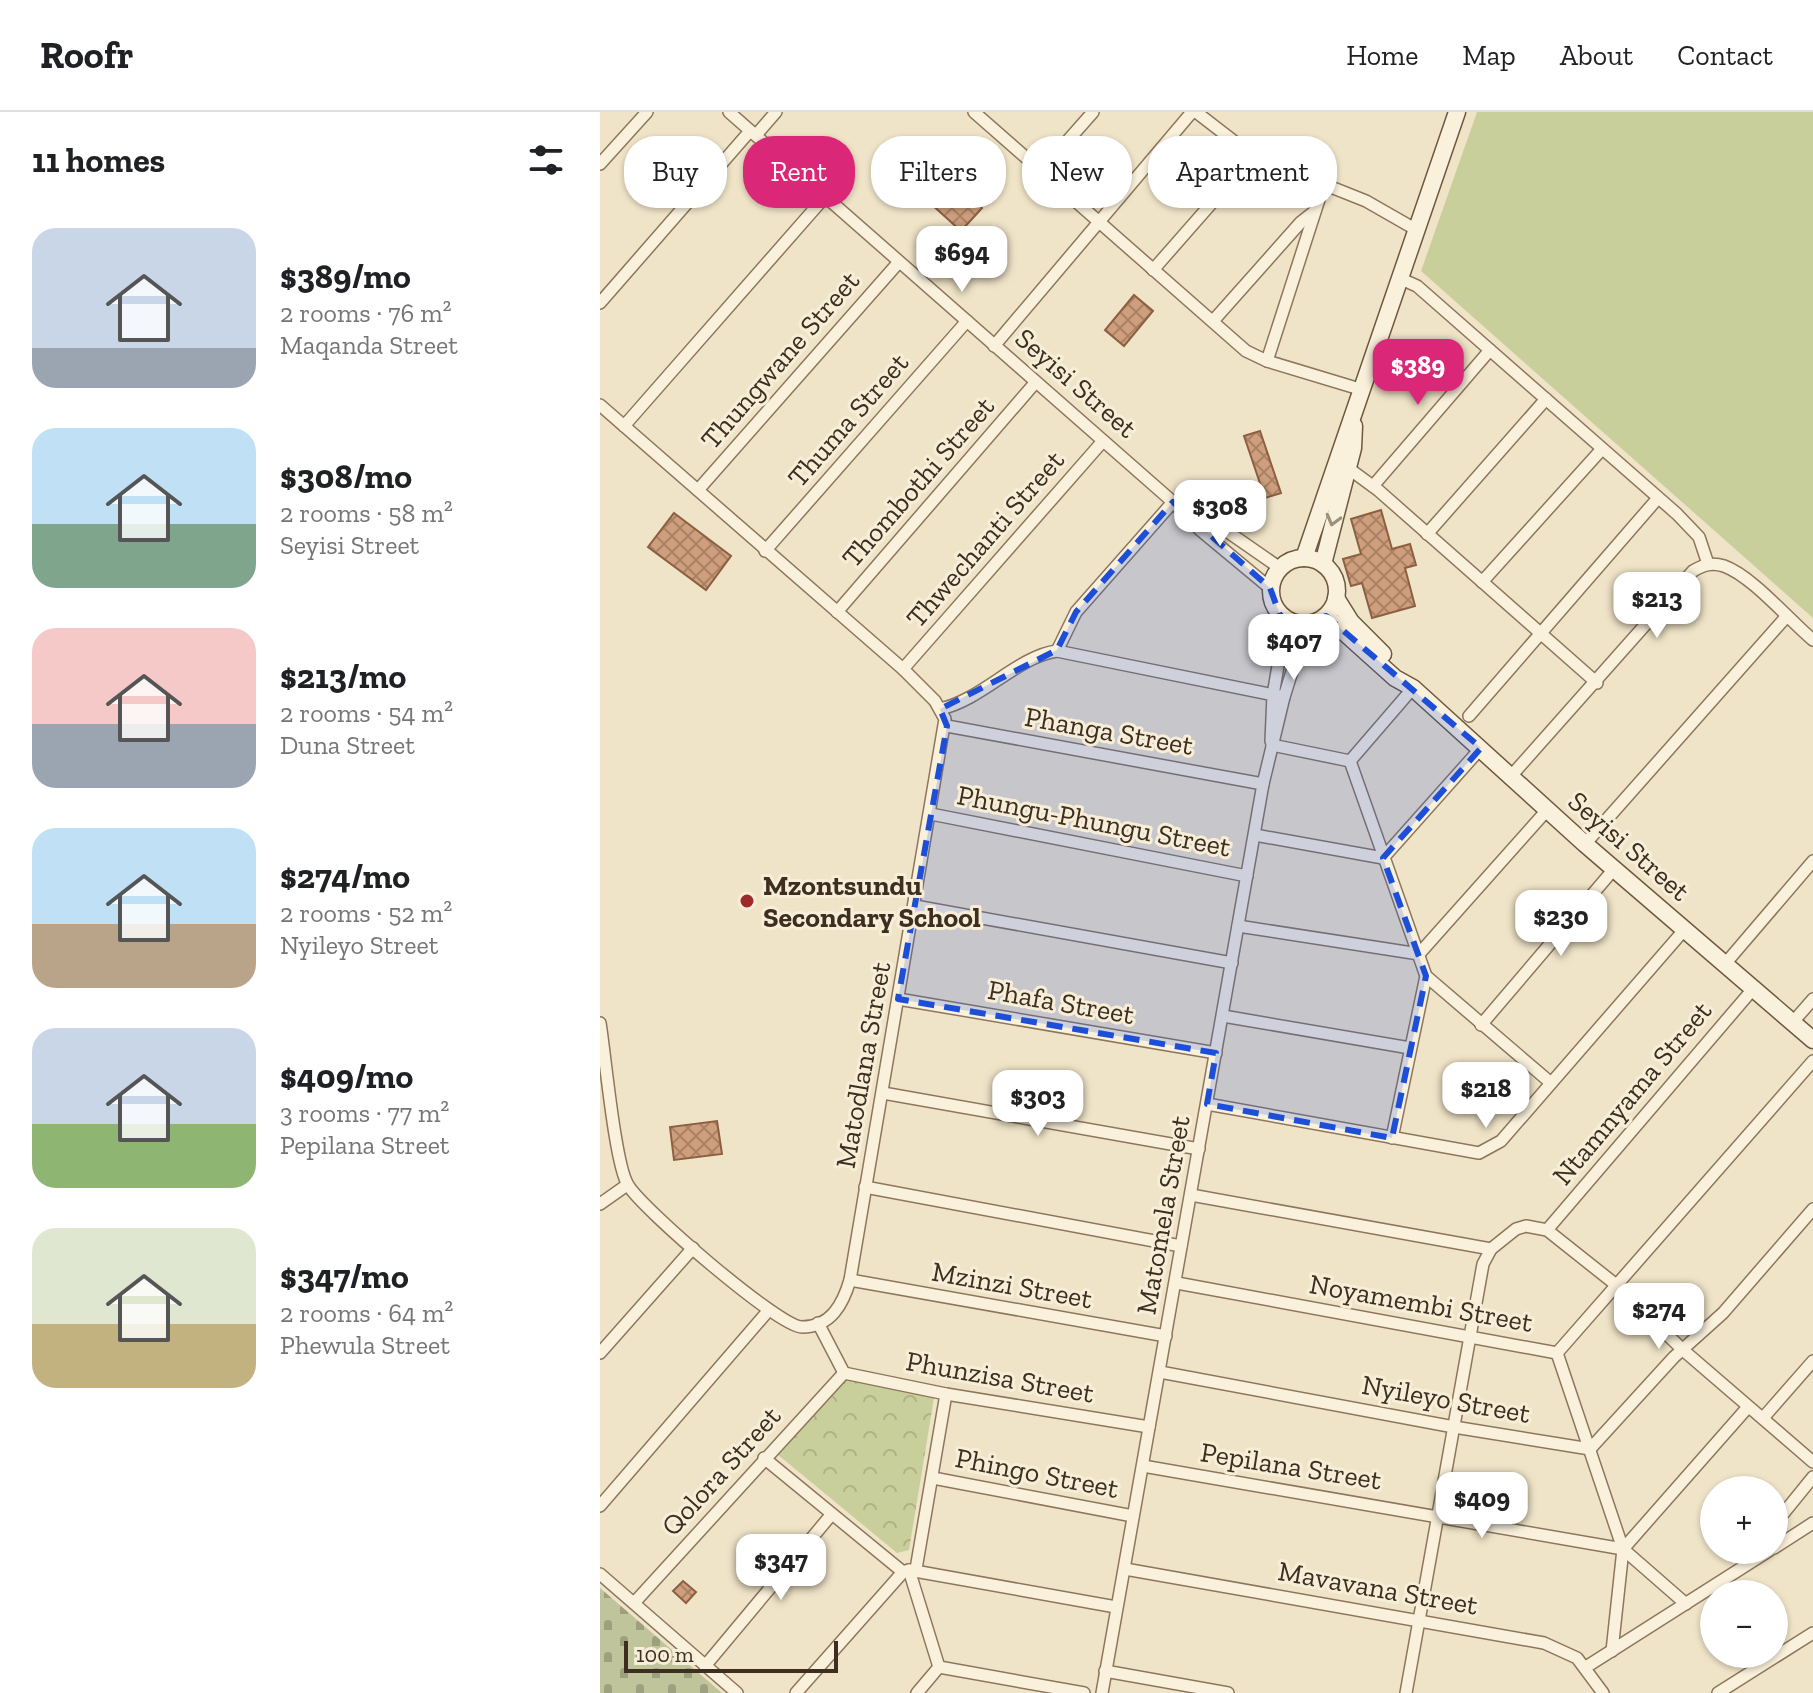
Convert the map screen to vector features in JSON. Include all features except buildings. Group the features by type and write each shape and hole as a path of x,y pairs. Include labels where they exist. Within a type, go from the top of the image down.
{"street":[{"path":"600,164 647,112"},
{"name":"Seyisi Street","path":"729,112 756,136"},
{"path":"600,303 753,133 776,112"},
{"path":"1072,136 1093,112"},
{"path":"994,346 1194,112 1226,136"},
{"path":"1323,564 1348,468 1354,420 1415,229 1457,112"},
{"path":"982,115 1022,153"},
{"path":"1337,189 1366,201 1415,229"},
{"path":"624,426 815,208"},
{"name":"Seyisi Street","path":"836,208 1270,588"},
{"path":"1083,208 1246,351 1267,361 1363,390"},
{"path":"1153,270 1207,208"},
{"path":"1267,361 1316,208"},
{"path":"1213,321 1301,222 1315,211"},
{"name":"Thungwane Street","path":"698,490 899,262"},
{"path":"1399,278 1417,286 1658,498 1699,537 1708,564"},
{"name":"Thuma Street","path":"765,551 967,321"},
{"path":"1373,486 1490,350"},
{"name":"Thombothi Street","path":"837,612 1035,383"},
{"path":"1427,534 1546,399"},
{"path":"600,405 903,669 940,709 947,726"},
{"path":"1304,558 1341,446 1354,420"},
{"name":"Thwechanti Street","path":"903,669 1103,441"},
{"path":"1482,582 1602,449"},
{"path":"1348,468 1373,486 1597,683"},
{"path":"1469,716 1658,498"},
{"path":"1057,651 1076,612 1173,502"},
{"name":"Seyisi Street","path":"1173,502 1192,507 1280,568"},
{"path":"1304,558 1323,564 1335,579 1336,598 1326,616 1307,624 1286,619 1276,609 1270,588 1280,568 1304,558"},
{"path":"1512,775 1597,683 1693,571 1708,564 1721,565 1741,576 1813,640"},
{"name":"Seyisi Street","path":"1336,598 1351,622 1404,673 1413,688"},
{"name":"Seyisi Street","path":"1326,616 1395,678 1413,688 1585,844 1813,1040"},
{"path":"1585,844 1786,617"},
{"name":"Matomela Street","path":"1102,1693 1272,745 1286,619"},
{"name":"Matomela Street","path":"1278,696 1307,624"},
{"path":"940,709 960,703 1042,655 1057,651 1278,696"},
{"path":"1344,760 1413,688"},
{"name":"Phanga Street","path":"947,726 1263,784"},
{"name":"Matodlana Street","path":"818,1323 837,1312 850,1280 947,726"},
{"path":"1272,745 1344,760"},
{"path":"1383,858 1481,748"},
{"path":"1344,760 1426,976 1392,1138"},
{"path":"1419,954 1548,809"},
{"name":"Phungu-Phungu Street","path":"931,814 1247,876"},
{"path":"1255,835 1383,858"},
{"path":"1725,964 1813,861"},
{"path":"1481,1025 1614,869"},
{"path":"915,906 1232,963"},
{"path":"1238,926 1419,954"},
{"path":"1207,1104 1479,1153 1501,1141 1685,929"},
{"path":"1426,976 1551,1083"},
{"name":"Ntamnyama Street","path":"1547,1230 1753,989"},
{"name":"Phafa Street","path":"898,999 1216,1053"},
{"path":"1793,1022 1813,999"},
{"path":"1223,1016 1410,1048"},
{"path":"600,1026 627,1185 693,1248 768,1311 797,1327 818,1323 844,1373"},
{"name":"Noyamembi Street","path":"1177,1283 1557,1353 1813,1061"},
{"path":"883,1093 1199,1149"},
{"path":"600,1120 614,1118"},
{"path":"600,1204 627,1185"},
{"path":"865,1187 1181,1246"},
{"path":"1191,1195 1491,1249"},
{"path":"1590,1449 1683,1350 1723,1313 1813,1209"},
{"path":"1406,1693 1483,1264 1491,1249 1516,1229 1526,1226 1547,1230 1615,1284 1683,1350 1813,1462"},
{"path":"600,1353 693,1248"},
{"name":"Mzinzi Street","path":"850,1280 1166,1336"},
{"path":"600,1506 768,1311"},
{"path":"1557,1353 1623,1549 1612,1651"},
{"path":"1763,1418 1813,1361"},
{"name":"Nyileyo Street","path":"1160,1372 1590,1449"},
{"name":"Phunzisa Street","path":"844,1373 946,1394 1149,1427"},
{"name":"Qolora Street","path":"634,1603 844,1373"},
{"path":"796,1693 909,1571 933,1478 946,1394"},
{"path":"1623,1549 1748,1407"},
{"path":"764,1458 831,1515 909,1571 1116,1607"},
{"name":"Pepilana Street","path":"1143,1466 1438,1514 1623,1549"},
{"path":"1788,1508 1813,1477"},
{"name":"Phingo Street","path":"933,1478 1133,1516"},
{"path":"705,1666 831,1515"},
{"path":"1788,1539 1813,1523"},
{"path":"1623,1549 1686,1604"},
{"path":"1735,1573 1742,1564"},
{"path":"1586,1667 1749,1564"},
{"name":"Mavavana Street","path":"1125,1569 1418,1618 1544,1643 1563,1650 1586,1667 1603,1693"},
{"path":"909,1571 939,1667"},
{"path":"600,1574 737,1693"},
{"path":"1718,1693 1813,1633"},
{"path":"917,1693 939,1667"},
{"path":"939,1667 1084,1693"},
{"path":"1105,1671 1228,1693"}],"highlighted area":[{"path":"1173,502 1270,588 1280,615 1296,627 1326,616 1481,748 1383,858 1426,976 1392,1138 1207,1104 1216,1053 898,999 947,726 940,709 1057,650 1076,612"}],"green space":[{"path":"1477,112 1813,112 1813,618 1421,271"},
{"path":"846,1380 934,1398 909,1550 897,1553 777,1454"},
{"path":"600,1588 722,1693 600,1693"}],"place":[{"name":"Mzontsundu Secondary School","path":"747,901"}]}
